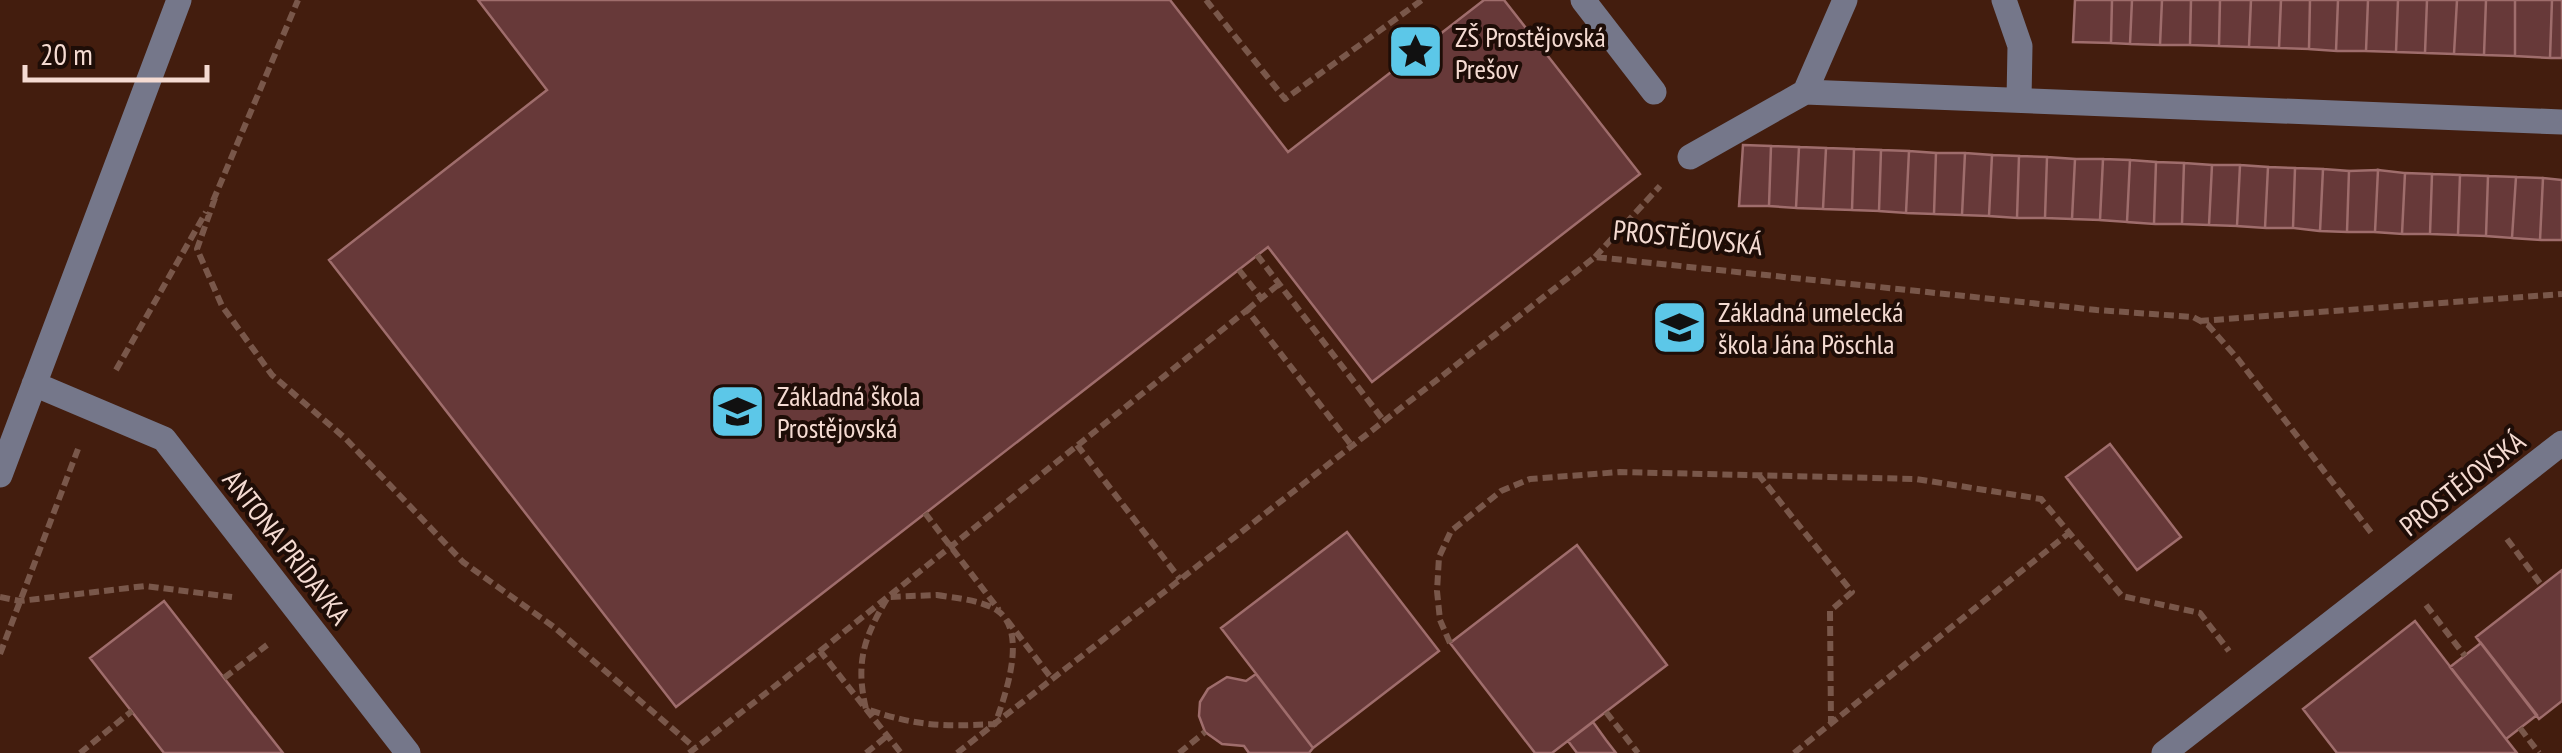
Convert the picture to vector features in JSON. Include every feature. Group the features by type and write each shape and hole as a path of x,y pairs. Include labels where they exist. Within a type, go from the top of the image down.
{"street":[{"path":"0,475 179,0"},
{"path":"1583,0 1654,92"},
{"path":"1806,92 1845,0"},
{"path":"2004,0 2020,46 2019,100"},
{"path":"1690,156 1806,92 2562,122"},
{"name":"ANTONA PRÍDAVKA","path":"34,384 164,439 408,753"},
{"name":"PROSTĚJOVSKÁ","path":"2164,753 2562,443"}],"path":[{"path":"298,0 197,249 222,306 272,375 346,439 462,562 554,626 692,751 1279,284"},
{"path":"1206,0 1285,99 1422,0"},
{"path":"0,654 94,409 215,198"},
{"path":"1257,255 1384,421"},
{"name":"PROSTĚJOVSKÁ","path":"957,753 1595,257 2176,315 2199,321 2208,325 2238,358 2399,570"},
{"path":"1238,270 1261,298"},
{"path":"2199,321 2562,294"},
{"path":"1247,310 1352,446"},
{"path":"1078,445 1180,579"},
{"path":"1450,643 1440,620 1437,591 1439,557 1451,532 1500,491 1530,478 1620,472 1916,479 2041,499 2122,596 2200,613 2254,684"},
{"path":"1757,474 1852,592 1830,611 1830,724"},
{"path":"2482,505 2542,586"},
{"path":"925,514 1052,679"},
{"path":"1794,753 2070,533"},
{"path":"2399,570 2465,656"},
{"path":"0,597 20,601 146,586 288,598"},
{"path":"866,709 941,728 995,724 1008,690 1012,638 1002,614 990,607 937,594 888,596"},
{"path":"866,709 860,684 862,651 888,596"},
{"path":"820,651 901,753"},
{"path":"80,753 132,712"},
{"path":"1606,712 1638,753"},
{"path":"2520,728 2539,753"},
{"path":"1179,753 1205,732"},
{"path":"866,753 888,736"}],"building":[{"name":"Základná škola Prostějovská","path":"478,0 1170,0 1288,152 1484,0 1504,0 1640,174 1372,382 1268,247 676,707 329,260 547,90"},
{"path":"2075,0 2112,0 2111,43 2073,42"},
{"path":"2112,0 2132,0 2130,44 2111,43"},
{"path":"2132,0 2162,0 2160,45 2130,44"},
{"path":"2162,0 2191,0 2190,45 2160,45"},
{"path":"2191,0 2220,0 2219,46 2190,45"},
{"path":"2220,0 2251,0 2249,47 2219,46"},
{"path":"2251,0 2281,0 2279,48 2249,47"},
{"path":"2281,0 2310,0 2309,49 2279,48"},
{"path":"2310,0 2338,0 2336,51 2309,49"},
{"path":"2338,0 2368,0 2366,51 2336,51"},
{"path":"2368,0 2398,0 2396,52 2366,51"},
{"path":"2398,0 2427,0 2425,53 2396,52"},
{"path":"2427,0 2457,0 2454,54 2425,53"},
{"path":"2457,0 2486,0 2484,55 2454,54"},
{"path":"2486,0 2515,0 2515,56 2484,55"},
{"path":"2515,0 2552,0 2550,58 2515,56"},
{"path":"2552,0 2562,0 2562,58 2550,58"},
{"path":"1743,145 1771,146 1769,206 1739,206"},
{"path":"1771,146 1799,147 1796,208 1769,206"},
{"path":"1799,147 1826,148 1823,209 1796,208"},
{"path":"1826,148 1854,149 1852,210 1823,209"},
{"path":"1854,149 1881,150 1879,211 1852,210"},
{"path":"1881,150 1909,151 1906,213 1879,211"},
{"path":"1909,151 1936,153 1934,214 1906,213"},
{"path":"1936,153 1965,153 1962,215 1934,214"},
{"path":"1965,153 1992,155 1989,216 1962,215"},
{"path":"1992,155 2019,156 2017,218 1989,216"},
{"path":"2019,156 2047,157 2045,218 2017,218"},
{"path":"2047,157 2075,159 2072,219 2045,218"},
{"path":"2075,159 2103,159 2100,220 2072,219"},
{"path":"2103,159 2130,160 2127,222 2100,220"},
{"path":"2130,160 2156,162 2154,224 2127,222"},
{"path":"2156,162 2184,163 2182,224 2154,224"},
{"path":"2184,163 2212,165 2209,225 2182,224"},
{"path":"2212,165 2240,165 2237,226 2209,225"},
{"path":"2240,165 2268,167 2265,228 2237,226"},
{"path":"2268,167 2295,168 2293,228 2265,228"},
{"path":"2295,168 2323,169 2320,231 2293,228"},
{"path":"2323,169 2349,171 2347,232 2320,231"},
{"path":"2378,170 2375,232 2347,232 2349,171"},
{"path":"2378,170 2405,173 2402,234 2375,232"},
{"path":"2405,173 2432,174 2430,234 2402,234"},
{"path":"2432,174 2460,175 2458,235 2430,234"},
{"path":"2460,175 2488,176 2486,236 2458,235"},
{"path":"2488,176 2516,177 2512,238 2486,236"},
{"path":"2516,177 2543,178 2540,240 2512,238"},
{"path":"2543,178 2562,180 2562,240 2540,240"},
{"path":"2110,444 2181,537 2137,570 2066,477"},
{"path":"1347,532 1439,651 1313,748 1221,628"},
{"path":"1577,545 1667,665 1552,753 1535,753 1450,643"},
{"path":"2562,570 2562,701 2539,719 2476,637"},
{"path":"164,601 283,753 164,753 90,658"},
{"path":"2415,621 2517,753 2337,753 2303,709"},
{"path":"2481,643 2537,715 2506,739 2450,667"},
{"path":"1256,674 1313,748 1309,753 1249,753 1244,746 1222,744 1205,732 1199,716 1200,702 1208,689 1227,677 1246,681"},
{"path":"1593,722 1616,753 1577,753 1568,741"}],"place":[{"name":"ZŠ Prostějovská Prešov","path":"1416,52"},
{"name":"Základná umelecká škola Jána Pöschla","path":"1679,327"},
{"name":"Základná škola Prostějovská","path":"738,411"}]}
